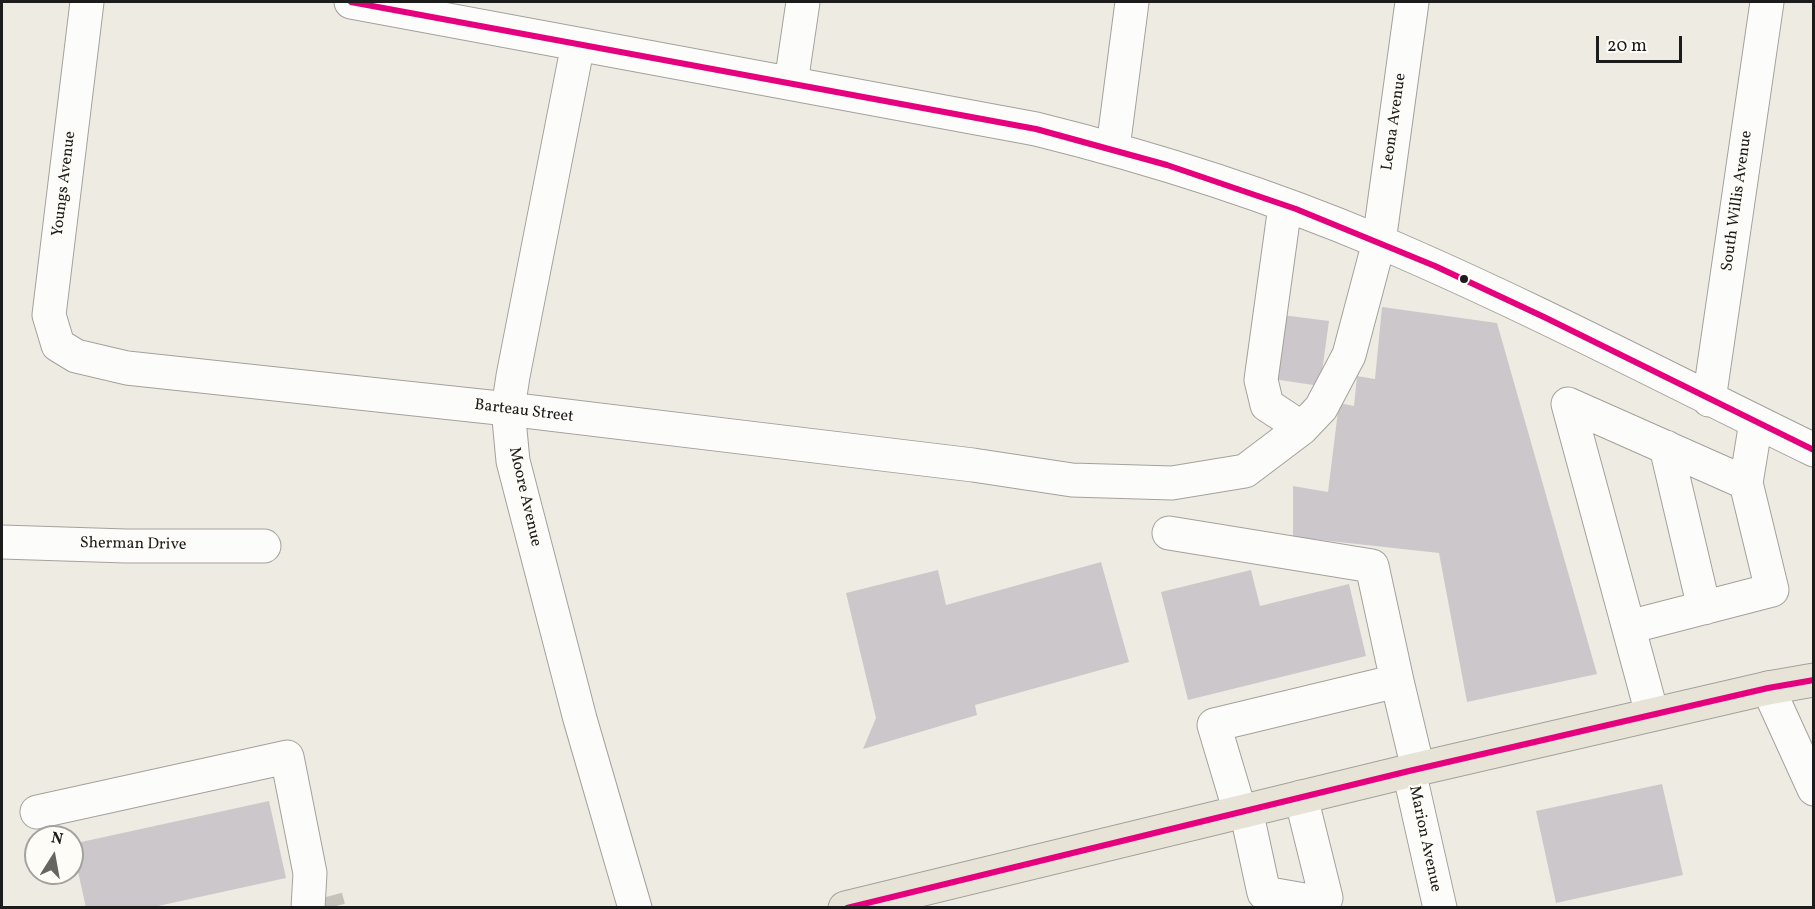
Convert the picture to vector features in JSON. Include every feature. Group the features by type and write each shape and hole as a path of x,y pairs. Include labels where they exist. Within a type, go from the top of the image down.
{"main road":[{"path":"845,908 897,901 1301,797 1652,714 1814,680"}],"street":[{"name":"Youngs Avenue","path":"76,356 58,345 49,315 87,2"},
{"path":"351,2 1036,129 1113,148 1242,189 1379,242 1508,299 1814,450"},
{"path":"791,83 803,2"},
{"path":"1113,148 1132,2"},
{"name":"Leona Avenue","path":"1302,428 1321,408 1349,355 1379,242 1412,2"},
{"name":"South Willis Avenue","path":"1709,400 1767,2"},
{"name":"Moore Avenue","path":"578,44 508,410 515,473 580,719 635,908"},
{"path":"1285,206 1261,380 1267,405 1302,428"},
{"name":"Barteau Street","path":"76,356 127,368 973,465 1072,480 1172,483 1245,471 1302,428"},
{"path":"1652,714 1568,404 1746,483"},
{"path":"1629,627 1772,590 1746,483 1756,422"},
{"path":"1666,447 1704,608"},
{"name":"Marion Avenue","path":"1169,532 1372,566 1397,681 1440,908"},
{"name":"Sherman Drive","path":"2,542 126,546 264,546"},
{"path":"1301,797 1326,898 1310,901 1264,893 1243,811 1214,725 1397,681"},
{"path":"1768,688 1814,789"},
{"path":"37,812 287,757 315,893"}],"building":[{"path":"1382,307 1497,323 1597,674 1467,702 1439,553 1293,537 1293,486 1328,492 1339,403 1354,406 1357,376 1375,379"},
{"path":"1282,315 1329,321 1320,386 1273,379"},
{"path":"1101,562 1129,662 975,705 977,715 863,749 876,718 846,593 938,570 946,605"},
{"path":"1251,570 1260,606 1349,584 1366,656 1188,700 1161,592"},
{"path":"1662,784 1683,875 1556,903 1536,811"},
{"path":"269,801 286,878 149,908 86,908 81,885 84,885 84,841"}],"tunnel":[{"path":"326,897 329,908"}],"transit line":[{"path":"351,2 1036,129 1167,165 1296,209 1435,266 1814,450"},
{"path":"847,908 1409,771 1768,688 1814,680"}]}
